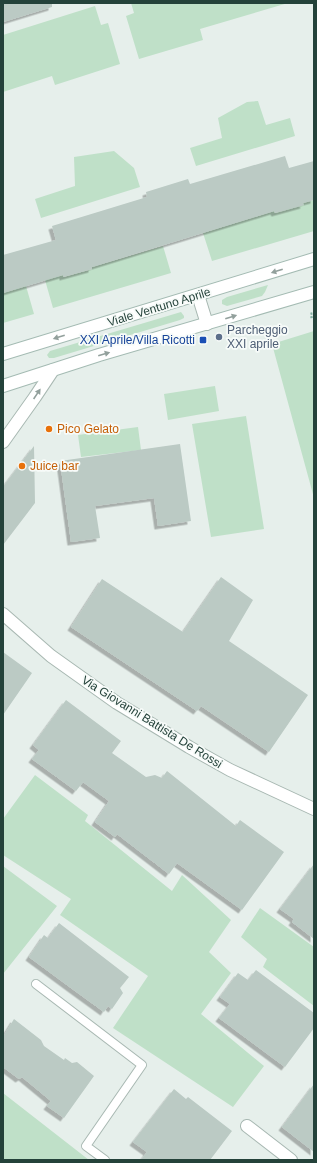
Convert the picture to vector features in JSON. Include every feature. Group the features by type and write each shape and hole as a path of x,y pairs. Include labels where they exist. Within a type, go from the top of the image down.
{"street":[{"name":"Viale Ventuno Aprile","path":"3,354 314,260"},
{"path":"3,386 314,292"},
{"path":"198,295 207,324"},
{"path":"3,442 53,370"},
{"name":"Via Giovanni Battista De Rossi","path":"3,614 52,656 123,707 230,770 314,809"},
{"path":"247,1126 291,1160"}],"lane":[{"path":"36,984 142,1065 86,1146 105,1160"}],"path":[{"path":"312,318 310,314 314,313"}],"green space":[{"path":"131,3 288,3 200,29 203,40 139,59 126,16 134,13"},
{"path":"95,6 101,25 108,23 120,64 55,85 52,76 3,92 3,35"},
{"path":"258,101 266,125 290,118 295,136 196,166 190,148 222,138 218,118 247,102"},
{"path":"114,151 134,168 140,187 41,218 35,199 75,186 74,157"},
{"path":"314,200 314,231 212,261 203,233 274,211 275,213 303,205 303,203"},
{"path":"163,246 171,273 53,308 45,280 63,275 64,277 92,269 92,267"},
{"path":"268,285 262,296 227,306 222,304 222,300 227,297"},
{"path":"26,286 34,314 3,323 3,293"},
{"path":"181,312 184,318 180,320 54,358 49,358 47,355 50,351"},
{"path":"314,331 314,498 272,344"},
{"path":"215,386 219,411 168,420 164,394"},
{"path":"246,416 264,529 211,537 192,424"},
{"path":"138,427 141,450 81,457 78,435"},
{"path":"35,775 88,815 85,821 172,891 182,875 231,920 209,952 231,973 201,1014 264,1066 233,1107 113,1028 148,976 60,915 71,899 3,855 3,819"},
{"path":"3,866 57,906 3,974"},
{"path":"260,908 314,947 314,1006 263,967 267,959 241,937"},
{"path":"3,1093 89,1160 3,1160"}],"building":[{"path":"3,3 52,3 52,7 3,22"},
{"path":"285,156 289,168 314,161 314,200 303,203 304,205 275,213 274,211 92,267 92,269 63,277 63,275 3,293 3,255 56,240 52,226 147,197 146,192 188,179 190,184"},
{"path":"180,444 191,521 158,526 154,498 95,506 100,538 71,542 60,461"},
{"path":"34,446 35,503 3,545 3,487"},
{"path":"221,577 253,600 229,641 308,695 269,752 201,706 197,711 71,627 102,579 183,632"},
{"path":"3,652 32,673 3,715"},
{"path":"66,700 121,741 112,753 146,777 155,775 162,778 167,771 236,826 240,820 284,852 242,910 177,863 169,874 117,834 115,837 95,822 109,801 83,782 76,791 32,759 39,750 33,745"},
{"path":"314,864 314,939 292,922 294,919 280,909"},
{"path":"59,923 129,977 120,988 123,993 112,1009 108,1006 104,1012 29,957 44,935 48,938"},
{"path":"256,970 314,1013 314,1028 285,1067 219,1018 230,1004 220,997 238,973 248,980"},
{"path":"14,1019 41,1040 44,1046 64,1060 65,1058 72,1063 77,1062 94,1076 64,1118 47,1106 51,1101 22,1077 19,1079 3,1067 3,1037"},
{"path":"314,1084 314,1152 282,1127"},
{"path":"174,1089 186,1099 188,1097 232,1131 210,1160 141,1160 147,1152 133,1142"}],"place":[{"name":"Parcheggio XXI aprile","path":"219,337"},
{"name":"XXI Aprile/Villa Ricotti","path":"203,340"},
{"name":"Pico Gelato","path":"49,429"},
{"name":"Juice bar","path":"22,466"}]}
